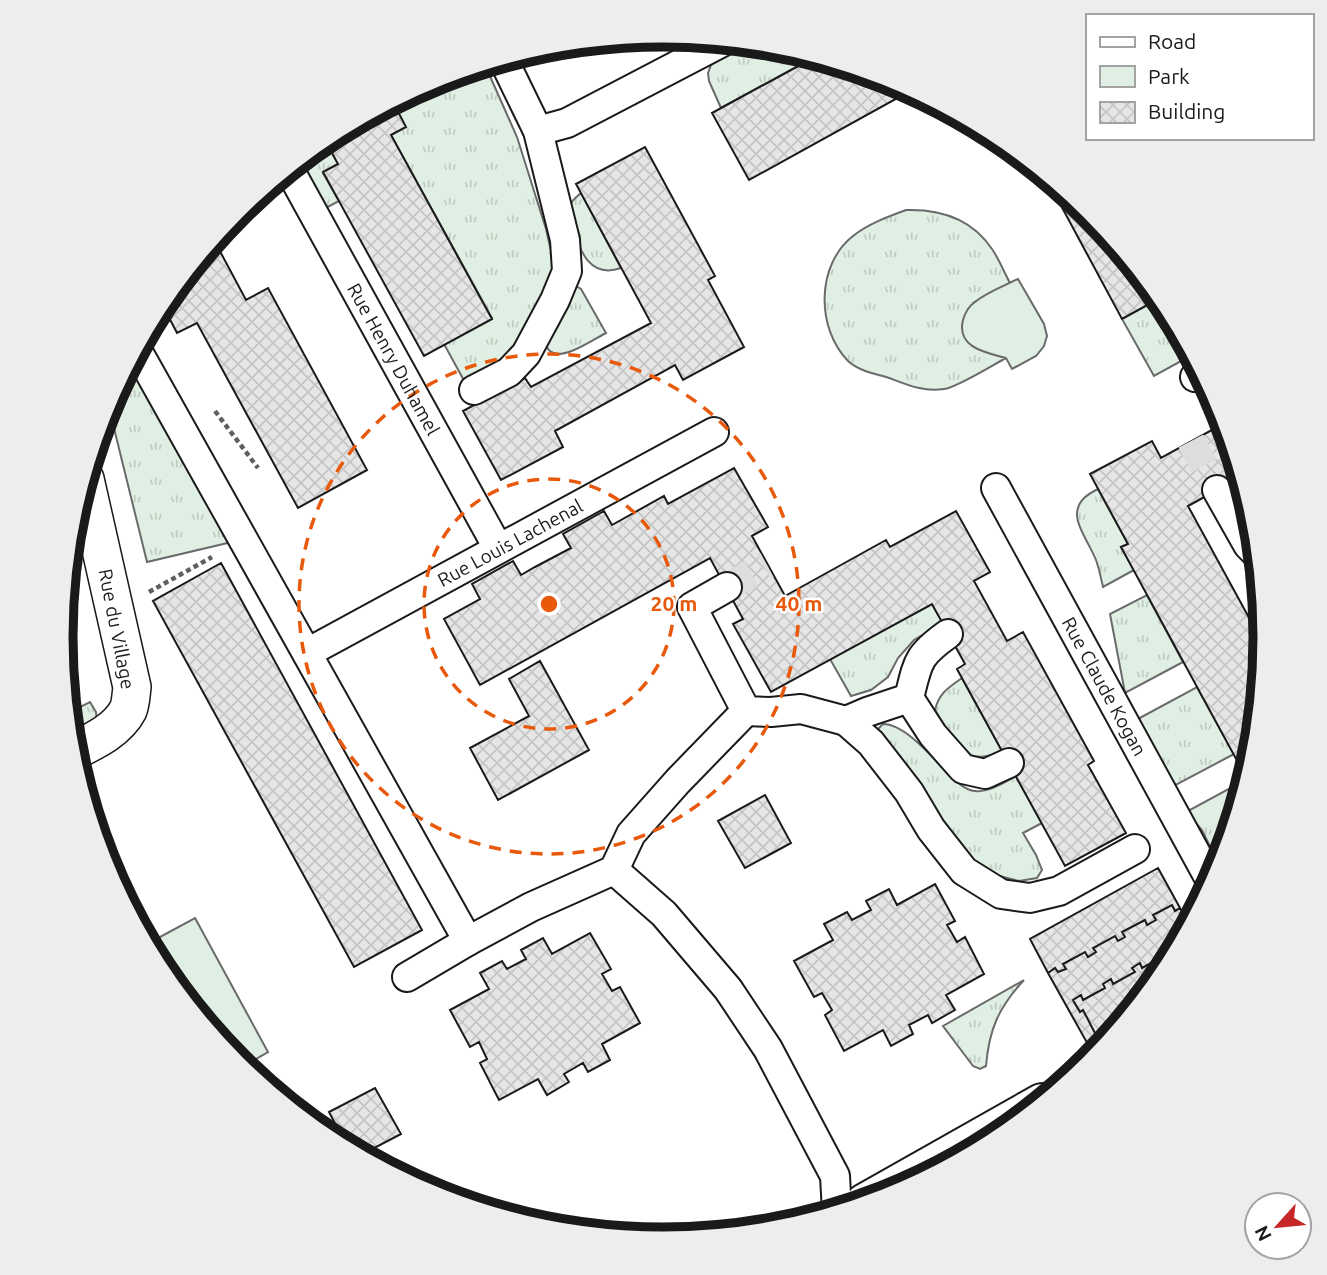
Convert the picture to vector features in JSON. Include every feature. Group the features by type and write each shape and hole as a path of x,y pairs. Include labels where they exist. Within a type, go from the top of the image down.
{"street":[{"path":"538,131 567,123 708,49"},
{"path":"474,390 509,372 526,354 567,271 565,240 538,131 507,68"},
{"name":"Rue Henry Duhamel","path":"294,178 498,548"},
{"path":"143,360 468,941"},
{"name":"Rue Louis Lachenal","path":"307,653 713,432"},
{"name":"Rue Claude Kogan","path":"996,488 1205,871"},
{"path":"1217,491 1245,540"},
{"name":"Rue du Village","path":"84,746 117,725 128,709 132,687 90,500"},
{"path":"726,587 692,607 746,711"},
{"path":"948,634 929,647 918,663 909,698 933,735 962,769 985,774 1009,763"},
{"path":"846,721 909,698"},
{"path":"407,977 531,907 614,870 631,834 746,711 801,709 846,721 871,744 909,792 932,829 964,871 1001,894 1030,898 1059,891 1135,849"},
{"path":"614,870 664,914 729,989 768,1049 835,1176 836,1201"}],"path":[{"path":"154,590 244,540"}],"green space":[{"path":"733,51 793,62 796,67 721,108 709,81 711,65"},
{"path":"489,74 517,137 546,229 555,269 515,356 467,386 444,344 492,318 391,135 392,113 438,92"},
{"path":"331,151 338,164 323,173 339,201 322,210 301,172"},
{"path":"581,193 621,268 601,270 588,261 583,253 568,213 571,203"},
{"path":"906,210 943,214 975,230 992,249 1010,283 973,303 983,351 1006,358 950,388 918,388 853,365 830,332 826,315 827,280 832,263 841,248 865,228"},
{"path":"1018,279 1044,324 1047,336 1044,346 1036,356 1012,369 1006,358 975,348 964,337 962,329 965,315 973,304 990,292"},
{"path":"574,285 581,289 606,333 570,352 555,354 549,351 544,342"},
{"path":"1150,304 1184,359 1154,376 1122,319"},
{"path":"139,366 236,541 147,562 113,425"},
{"path":"1098,489 1128,544 1121,547 1134,570 1103,587 1096,560 1077,518 1081,501"},
{"path":"1147,595 1183,662 1125,693 1110,614"},
{"path":"932,604 943,623 914,640 898,658 888,677 871,690 851,696 830,659"},
{"path":"962,678 1002,751 989,756 977,757 968,754 952,741 946,731 935,710 945,691"},
{"path":"1197,687 1234,754 1170,788 1136,720"},
{"path":"90,702 96,712 97,723 81,732 77,708"},
{"path":"883,724 891,725 909,735 967,789 986,790 1016,776 1042,823 1023,833 1042,870 1037,878 1019,881 996,875 971,861 876,731"},
{"path":"1235,786 1213,852 1202,830 1186,812"},
{"path":"195,918 268,1052 252,1061 246,1055 195,997 156,939"},
{"path":"1024,980 997,1019 986,1066 980,1069 973,1066 943,1026"}],"building":[{"path":"802,64 900,97 749,180 712,113"},
{"path":"397,110 406,127 391,135 492,319 424,356 323,172 338,164 331,151"},
{"path":"645,147 715,276 708,280 744,347 683,380 675,365 555,431 563,447 501,480 463,411 525,378 531,387 651,323 576,184"},
{"path":"1057,197 1107,248 1150,304 1122,319"},
{"path":"219,249 246,300 268,288 367,470 298,508 197,323 177,333 169,317"},
{"path":"1215,428 1233,481 1188,506 1253,626 1249,715 1239,765 1121,547 1128,544 1090,474 1152,441 1161,458"},
{"path":"734,468 768,527 752,536 785,596 886,540 890,547 956,511 990,572 974,581 1007,641 1023,632 1094,761 1088,765 1126,833 1065,866 957,669 965,664 932,604 771,692 733,624 743,619 710,558 480,685 444,619 480,599 472,584 513,561 521,575 571,548 563,534 604,511 612,525 664,496 668,504"},
{"path":"221,563 422,930 354,967 153,601"},
{"path":"540,661 589,750 498,800 470,748 529,716 509,679"},
{"path":"765,795 791,843 745,868 718,821"},
{"path":"1158,868 1180,908 1175,911 1172,905 1153,915 1156,920 1147,925 1145,920 1122,932 1125,937 1118,941 1115,936 1093,948 1096,952 1088,957 1085,952 1063,964 1066,969 1058,972 1055,968 1048,973 1030,939"},
{"path":"935,884 955,921 947,925 957,942 965,937 984,974 946,995 955,1010 932,1023 928,1015 909,1025 913,1034 891,1046 883,1030 844,1051 825,1015 832,1010 822,993 814,997 794,961 833,940 824,924 847,912 852,920 871,910 866,901 889,889 897,905"},
{"path":"1172,905 1175,911 1180,908 1184,916 1158,959 1142,968 1140,963 1132,968 1135,972 1113,984 1111,979 1103,984 1105,988 1083,1000 1081,995 1073,1000 1080,1012 1083,1010 1097,1037 1089,1046 1048,973 1055,968 1058,972 1066,969 1063,964 1085,952 1088,957 1096,952 1093,948 1115,936 1118,941 1125,937 1122,932 1145,920 1147,925 1156,920 1153,915"},
{"path":"590,933 611,969 602,974 612,991 620,987 640,1023 602,1044 610,1060 588,1072 583,1063 564,1074 569,1082 547,1095 538,1079 499,1100 480,1063 487,1059 479,1042 470,1047 450,1010 489,989 480,973 502,961 507,969 526,959 521,950 543,938 552,954"},
{"path":"1158,959 1132,997 1095,1040 1097,1037 1083,1010 1080,1012 1073,1000 1081,995 1083,1000 1105,988 1103,984 1111,979 1113,984 1135,972 1132,968 1140,963 1142,968"},
{"path":"375,1088 401,1134 370,1150 338,1129 329,1112"}],"tunnel":[{"path":"1191,441 1217,490"},
{"path":"727,587 767,565"}]}
